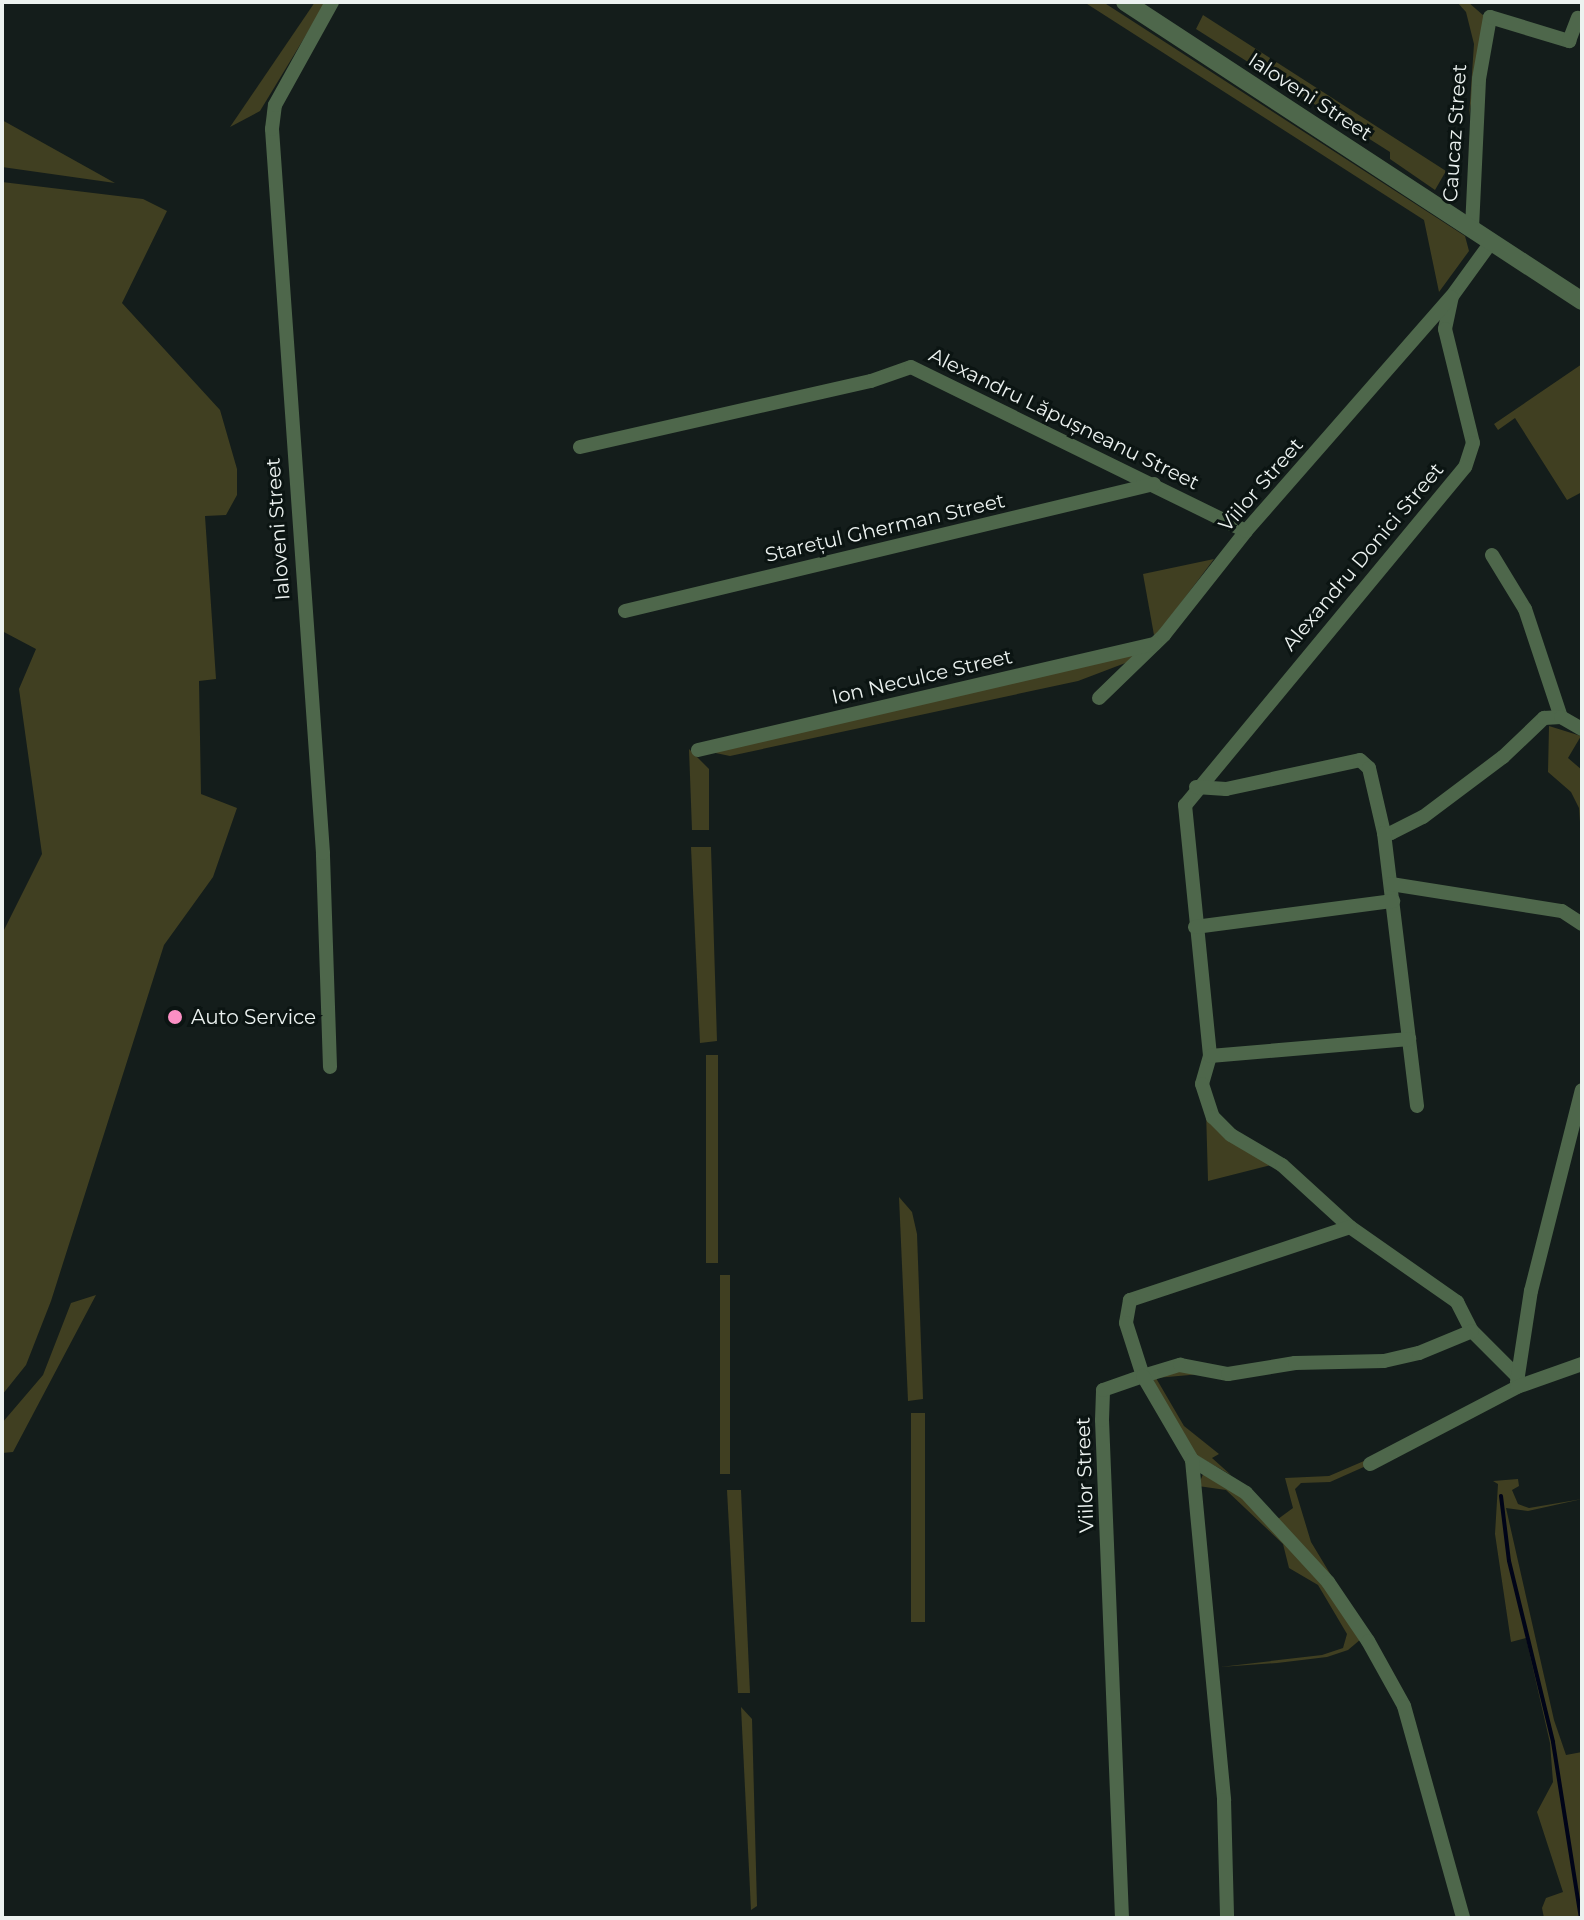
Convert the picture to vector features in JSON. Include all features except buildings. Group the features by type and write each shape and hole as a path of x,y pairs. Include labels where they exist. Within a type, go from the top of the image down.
{"street":[{"name":"Ialoveni Street","path":"330,1067 323,853 272,129 275,105 332,2"},
{"name":"Ialoveni Street","path":"1125,2 1472,228"},
{"name":"Caucaz Street","path":"1578,18 1569,41 1490,17 1479,79 1472,228 1582,301"},
{"path":"1452,296 1492,241"},
{"name":"Viilor Street","path":"1099,698 1155,644 1246,531 1452,296"},
{"name":"Alexandru Donici Street","path":"1452,296 1447,349 1471,429 1472,454 1196,787 1185,805 1210,1056 1202,1084 1213,1117 1231,1135 1291,1173 1350,1227 1457,1302 1472,1331 1518,1382"},
{"name":"Alexandru Lăpușneanu Street","path":"580,447 911,367 1246,531"},
{"name":"Starețul Gherman Street","path":"625,611 1154,484"},
{"path":"1492,555 1525,609 1561,717"},
{"name":"Ion Neculce Street","path":"698,750 1155,644"},
{"path":"1384,833 1423,817 1503,757 1537,722 1561,717 1582,729"},
{"path":"1196,787 1226,789 1360,760 1369,768 1384,833 1417,1106"},
{"path":"1391,884 1562,911 1580,921"},
{"path":"1195,927 1393,901"},
{"path":"1210,1056 1409,1039"},
{"path":"1518,1382 1531,1291 1582,1090"},
{"path":"1227,1918 1224,1800 1192,1460 1143,1376 1126,1323 1130,1300 1350,1227"},
{"path":"1143,1376 1180,1365 1228,1374 1295,1363 1384,1361 1419,1353 1472,1331"},
{"path":"1370,1464 1518,1382 1582,1364"},
{"name":"Viilor Street","path":"1122,1918 1103,1390 1143,1376"},
{"path":"1192,1460 1226,1477 1255,1503 1328,1582 1368,1641 1404,1706 1463,1918"}],"shaded area":[{"path":"315,2 326,2 260,111 230,127"},
{"path":"1084,2 1103,2 1465,236 1469,251 1439,292 1424,220"},
{"path":"1457,2 1468,2 1484,16 1469,117 1474,44 1466,12"},
{"path":"1203,15 1446,171 1435,190 1390,159 1390,152 1196,29"},
{"path":"2,120 115,183 2,167"},
{"path":"2,182 143,199 167,211 122,303 220,410 237,469 237,495 226,515 205,516 216,679 199,681 201,794 237,808 213,877 164,945 51,1301 26,1365 2,1395 2,934 42,854 19,689 36,649 2,631"},
{"path":"1582,364 1582,492 1567,500 1515,418 1498,430 1494,424"},
{"path":"1214,559 1159,632 1154,635 1143,574"},
{"path":"1139,653 1128,662 1078,681 730,756 706,751"},
{"path":"1549,726 1581,736 1568,758 1582,770 1582,850 1579,808 1571,792 1548,772"},
{"path":"689,749 709,769 709,830 692,830"},
{"path":"691,847 711,847 717,1041 700,1043"},
{"path":"706,1055 718,1055 718,1263 706,1263"},
{"path":"1206,1110 1242,1149 1271,1165 1208,1181"},
{"path":"899,1197 912,1212 917,1234 923,1399 908,1401"},
{"path":"720,1275 730,1275 730,1474 720,1474"},
{"path":"96,1295 13,1452 2,1453 2,1423 43,1375 71,1303"},
{"path":"1186,1369 1201,1374 1156,1378 1184,1426 1219,1454 1212,1458 1231,1475 1196,1455 1155,1385 1153,1377"},
{"path":"911,1413 925,1413 925,1622 911,1622"},
{"path":"1364,1461 1366,1466 1330,1482 1301,1483 1295,1489 1311,1542 1346,1600 1278,1519 1293,1508 1285,1478 1329,1476"},
{"path":"1204,1472 1222,1477 1309,1565 1361,1639 1348,1650 1327,1657 1220,1667 1322,1655 1343,1648 1347,1634 1318,1585 1289,1568 1283,1544 1226,1490 1198,1486"},
{"path":"1518,1479 1519,1486 1512,1490 1518,1504 1529,1508 1582,1499 1528,1511 1506,1508 1554,1720 1566,1755 1582,1752 1582,1918 1544,1918 1542,1908 1546,1898 1563,1892 1537,1812 1553,1782 1550,1743 1526,1638 1511,1642 1495,1534 1498,1484 1493,1481"},
{"path":"727,1490 741,1490 750,1693 738,1693"},
{"path":"741,1707 752,1719 757,1906 751,1910"}],"waterway":[{"path":"1501,1496 1509,1561 1553,1742 1581,1918"}],"place":[{"name":"Auto Service","path":"175,1017"}]}
